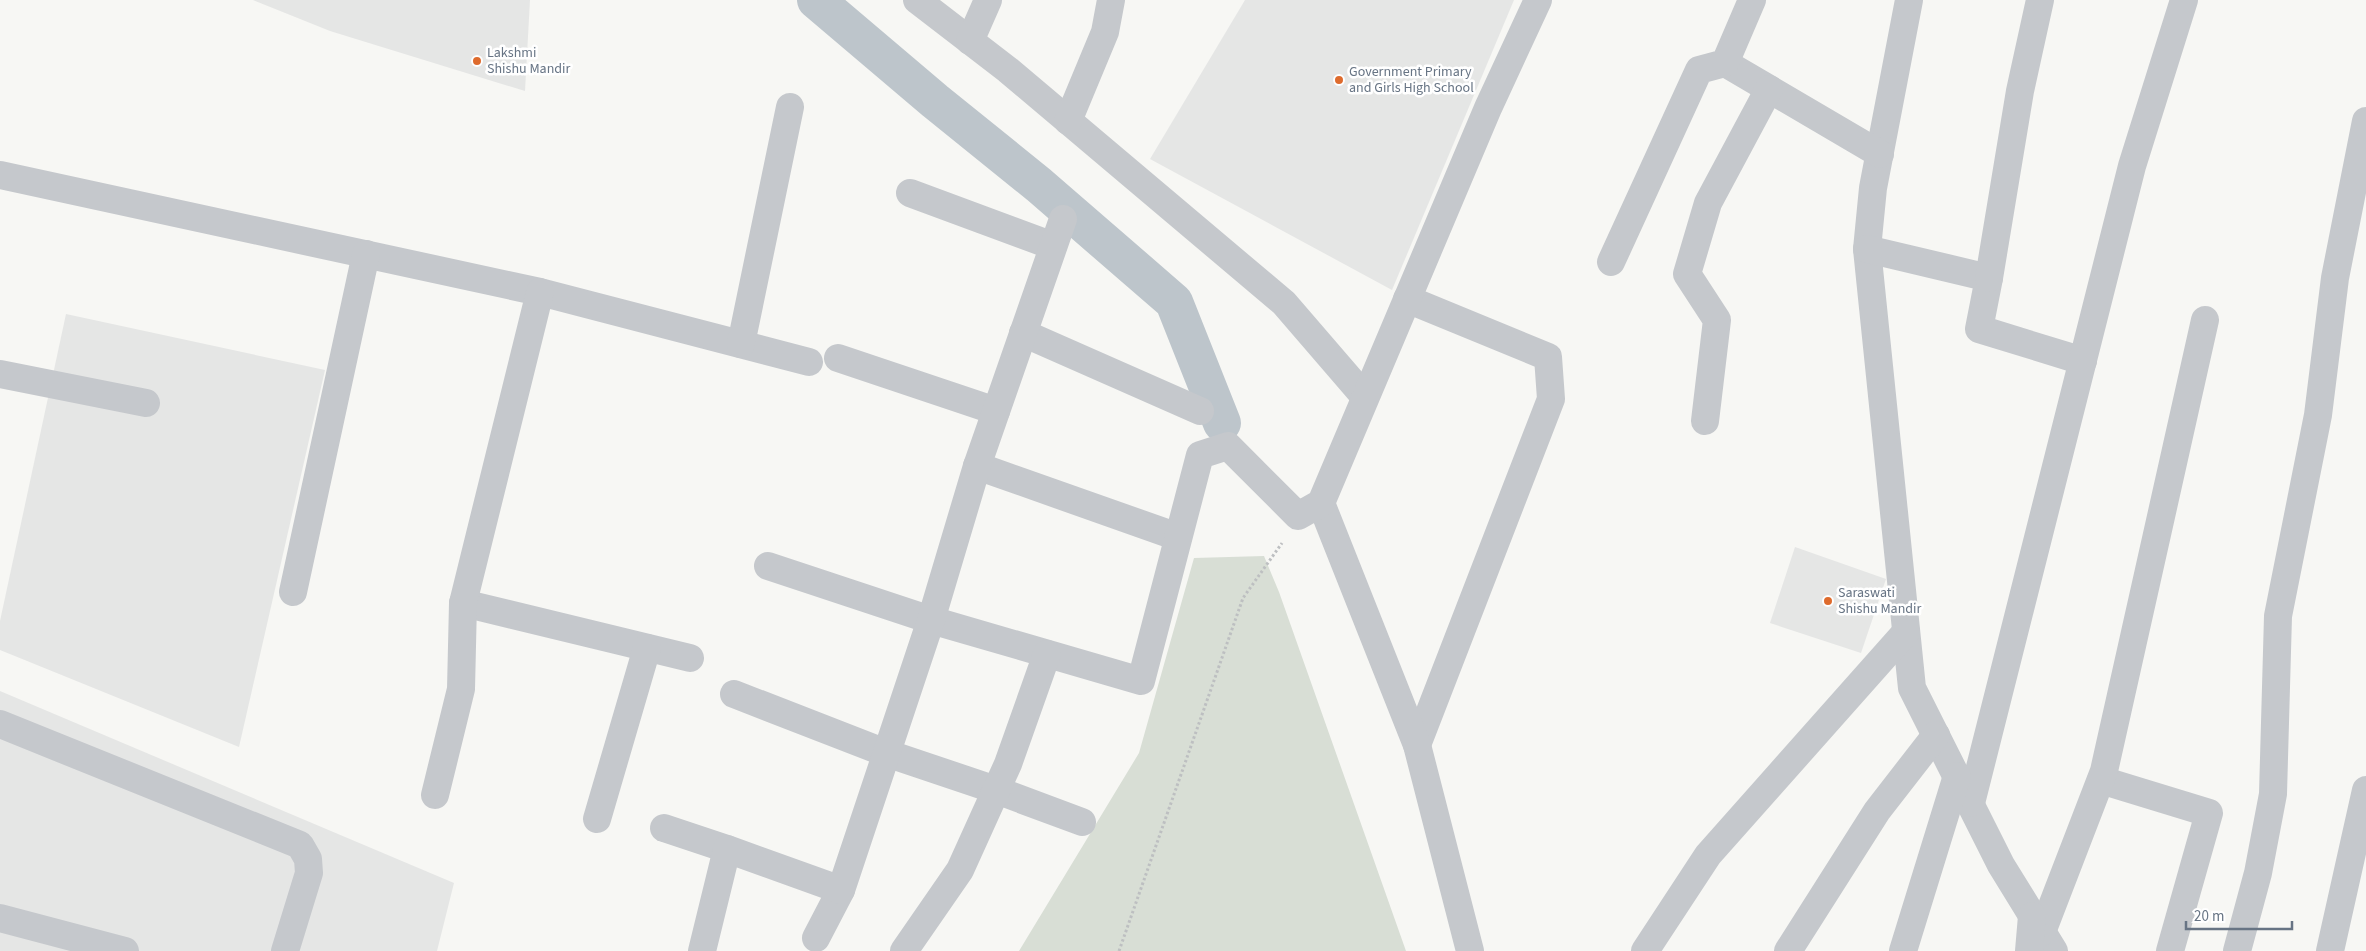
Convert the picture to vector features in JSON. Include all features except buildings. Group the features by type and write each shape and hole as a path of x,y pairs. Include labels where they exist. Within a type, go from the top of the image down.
{"street":[{"path":"917,0 970,40 1284,303 1365,397"},
{"path":"970,40 988,0"},
{"path":"1068,121 1105,32 1111,0"},
{"path":"1309,509 1365,397 1488,108 1538,0"},
{"path":"1725,63 1752,0"},
{"path":"1909,0 1873,188 1867,249 1912,688 2001,865 2040,937"},
{"path":"2040,0 2020,91 1979,329 2082,362"},
{"path":"1970,803 2132,166 2184,0"},
{"path":"1611,262 1699,70 1725,63 1880,154"},
{"path":"1705,421 1717,320 1687,274 1708,203 1769,89"},
{"path":"741,344 790,107"},
{"path":"2237,951 2258,873 2273,794 2278,616 2318,415 2335,278 2366,121"},
{"path":"0,175 540,292 809,362"},
{"path":"910,193 1053,246"},
{"path":"816,938 841,890 930,620 977,466 1063,219"},
{"path":"1867,249 1989,278"},
{"path":"293,592 366,254"},
{"path":"435,795 461,689 463,603 540,292"},
{"path":"1407,299 1548,357 1551,399 1417,744"},
{"path":"2040,937 2100,780 2205,320"},
{"path":"1023,333 1200,411"},
{"path":"838,358 996,411"},
{"path":"0,374 146,403"},
{"path":"768,566 930,620 1141,681 1200,455 1228,446 1309,509 1417,744 1470,951"},
{"path":"977,466 1178,537"},
{"path":"463,603 690,658"},
{"path":"1645,951 1708,855 1906,632"},
{"path":"596,820 647,648"},
{"path":"904,951 960,870 1008,764 1047,654"},
{"path":"734,694 886,753 996,790 1082,822"},
{"path":"0,724 300,845 308,859 309,873 285,951"},
{"path":"1788,951 1876,811 1936,734"},
{"path":"1904,951 1957,776"},
{"path":"2100,780 2209,813 2170,951"},
{"path":"2330,951 2366,790"},
{"path":"664,828 841,890"},
{"path":"702,951 726,849"},
{"path":"0,918 125,951"}],"path":[{"path":"1119,951 1243,598 1283,541 1309,509"}],"shaded area":[{"name":"Lakshmi Shishu Mandir","path":"253,0 530,0 525,91 330,31"},
{"name":"Government Primary and Girls High School","path":"1245,0 1514,0 1392,290 1150,159"},
{"path":"66,314 325,370 239,747 0,650 0,621"},
{"name":"Saraswati Shishu Mandir","path":"1795,547 1886,579 1861,653 1770,623"},
{"path":"1264,556 1279,592 1406,951 1019,951 1139,753 1194,558"},
{"path":"0,691 454,883 437,951 0,951"}],"waterway":[{"path":"816,0 935,101 1039,185 1174,302 1222,423"}],"place":[{"name":"Lakshmi Shishu Mandir","path":"477,61"},
{"name":"Government Primary and Girls High School","path":"1339,80"},
{"name":"Saraswati Shishu Mandir","path":"1828,601"}]}
